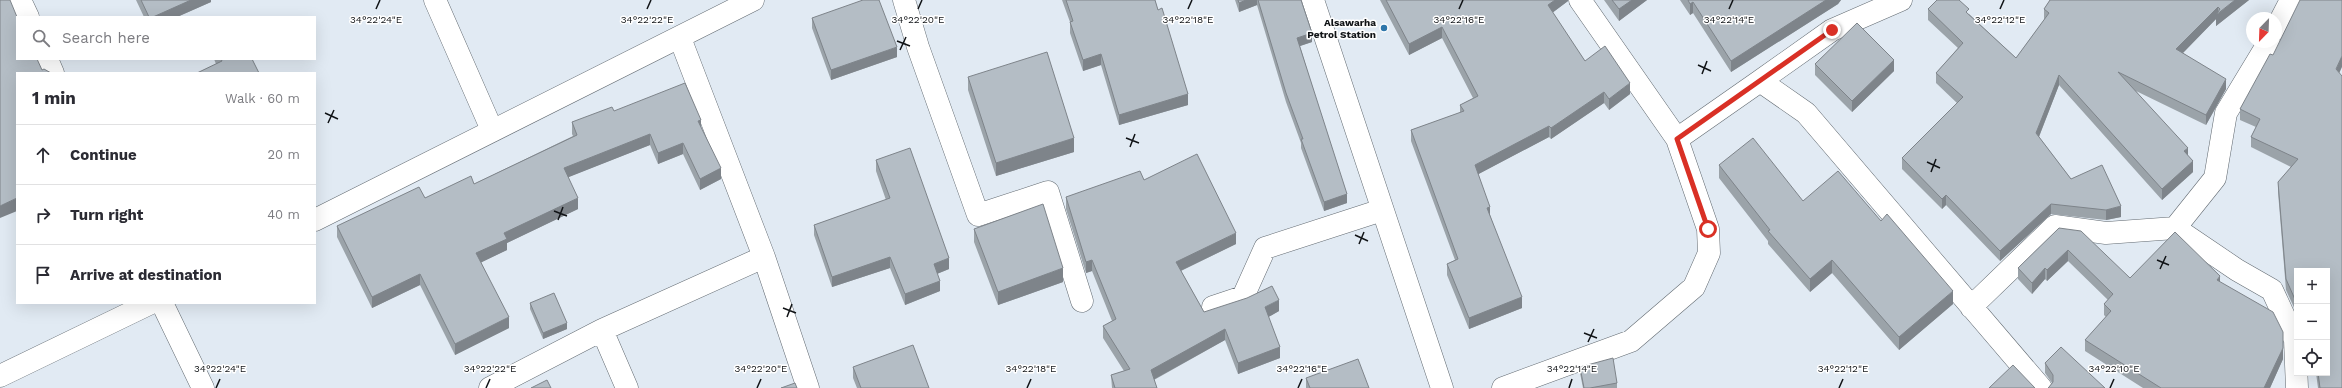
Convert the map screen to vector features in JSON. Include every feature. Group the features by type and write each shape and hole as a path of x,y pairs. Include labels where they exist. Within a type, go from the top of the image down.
{"street":[{"path":"20,0 28,16"},
{"path":"435,0 492,130"},
{"path":"316,219 753,0"},
{"path":"904,0 918,47 978,215 1048,192 1082,301"},
{"path":"1313,0 1442,388"},
{"path":"1503,388 1631,341 1694,287 1709,253 1708,229 1677,139 1580,0"},
{"path":"1677,139 1832,30 1901,0"},
{"path":"2282,17 2291,0"},
{"path":"680,38 764,257 808,388"},
{"path":"2174,228 2215,178 2226,113 2265,48"},
{"path":"47,60 53,72"},
{"path":"1760,81 1806,113 2041,388"},
{"path":"1213,307 1243,297 1265,248 1382,210"},
{"path":"1971,307 2055,226 2106,233 2174,228 2238,270 2272,290 2295,340 2297,388"},
{"path":"490,388 602,330 764,257"},
{"path":"0,376 149,304"},
{"path":"162,304 203,388"},
{"path":"602,330 626,388"}],"building":[{"path":"0,0 10,0 17,16 16,60 37,60 42,70 44,69 49,72 16,72 16,198 0,206"},
{"path":"141,0 191,0 155,16 149,16"},
{"path":"863,0 879,0 897,47 831,70 812,18"},
{"path":"1066,0 1155,0 1158,10 1162,8 1188,94 1119,115 1101,54 1083,60 1070,22 1073,21"},
{"path":"1238,0 1246,0 1239,3"},
{"path":"1258,0 1301,0 1312,33 1297,38 1347,194 1324,202 1301,139 1303,139 1286,93"},
{"path":"1386,0 1555,0 1548,5 1585,61 1605,46 1630,83 1609,99 1604,92 1551,128 1549,126 1475,165 1490,207 1487,208 1522,297 1469,318 1447,264 1458,259 1411,130 1464,111 1460,105 1478,96 1442,27 1409,44"},
{"path":"1612,0 1632,0 1619,9"},
{"path":"1688,0 1826,0 1731,61 1693,2 1690,4"},
{"path":"1937,0 1959,0 1969,9 1966,12 2016,58 2049,13 2044,9 2050,0 2235,0 2216,15 2220,9 2218,7 2176,49 2226,79 2206,115 2118,72 2188,148 2184,151 2193,161 2162,189 2059,75 2036,133 2071,179 2102,165 2121,206 2106,210 2051,204 2000,251 1946,195 1942,199 1902,158 1963,97 1936,73 1963,43 1928,9"},
{"path":"2300,0 2342,0 2342,56 2336,69 2342,76 2342,388 2320,388 2318,376 2330,376 2330,268 2294,268 2294,297 2286,279 2278,182 2298,159 2251,137 2260,119 2240,109 2270,54 2273,55 2276,48 2282,48 2282,37"},
{"path":"1857,23 1894,60 1852,101 1815,64"},
{"path":"1047,52 1074,138 996,163 968,77"},
{"path":"252,60 258,72 199,72 222,61"},
{"path":"685,83 701,120 698,121 721,168 700,179 683,143 658,153 650,134 564,168 578,198 504,233 507,239 476,253 509,317 455,344 420,274 372,297 337,226 419,187 425,198 471,176 474,184 577,135 572,122 612,107 614,111"},
{"path":"1753,138 1803,201 1838,171 1881,221 1887,214 1953,291 1899,337 1832,260 1810,279 1768,231 1770,230 1719,165"},
{"path":"910,148 949,258 934,264 940,281 905,294 890,257 832,277 814,225 890,198 876,160"},
{"path":"1197,154 1236,233 1176,262 1204,312 1247,298 1272,286 1279,300 1265,307 1280,347 1238,363 1225,329 1151,370 1157,388 1115,388 1111,375 1130,369 1103,326 1116,319 1092,260 1086,262 1066,197 1140,171 1144,180"},
{"path":"1043,204 1063,268 998,292 974,229"},
{"path":"2059,228 2081,231 2130,278 2175,232 2220,276 2217,280 2273,312 2283,332 2283,348 2264,388 2161,388 2085,340 2111,311 2104,304 2113,294 2068,250 2047,270 2045,268 2032,283 2018,268"},
{"path":"554,293 567,323 543,333 530,303"},
{"path":"913,345 929,388 861,388 853,367"},
{"path":"2061,347 2105,388 2048,388 2053,382 2053,375 2045,363"},
{"path":"1613,358 1617,383 1584,388 1580,367"},
{"path":"1358,359 1369,388 1310,388 1306,378"},
{"path":"2013,365 2035,388 1989,388"},
{"path":"547,380 551,388 531,388"},
{"path":"795,383 797,388 781,388"}],"place":[{"name":"Alsawarha Petrol Station","path":"1384,28"}],"route":[{"path":"1708,229 1677,139 1697,127 1832,30"}]}
